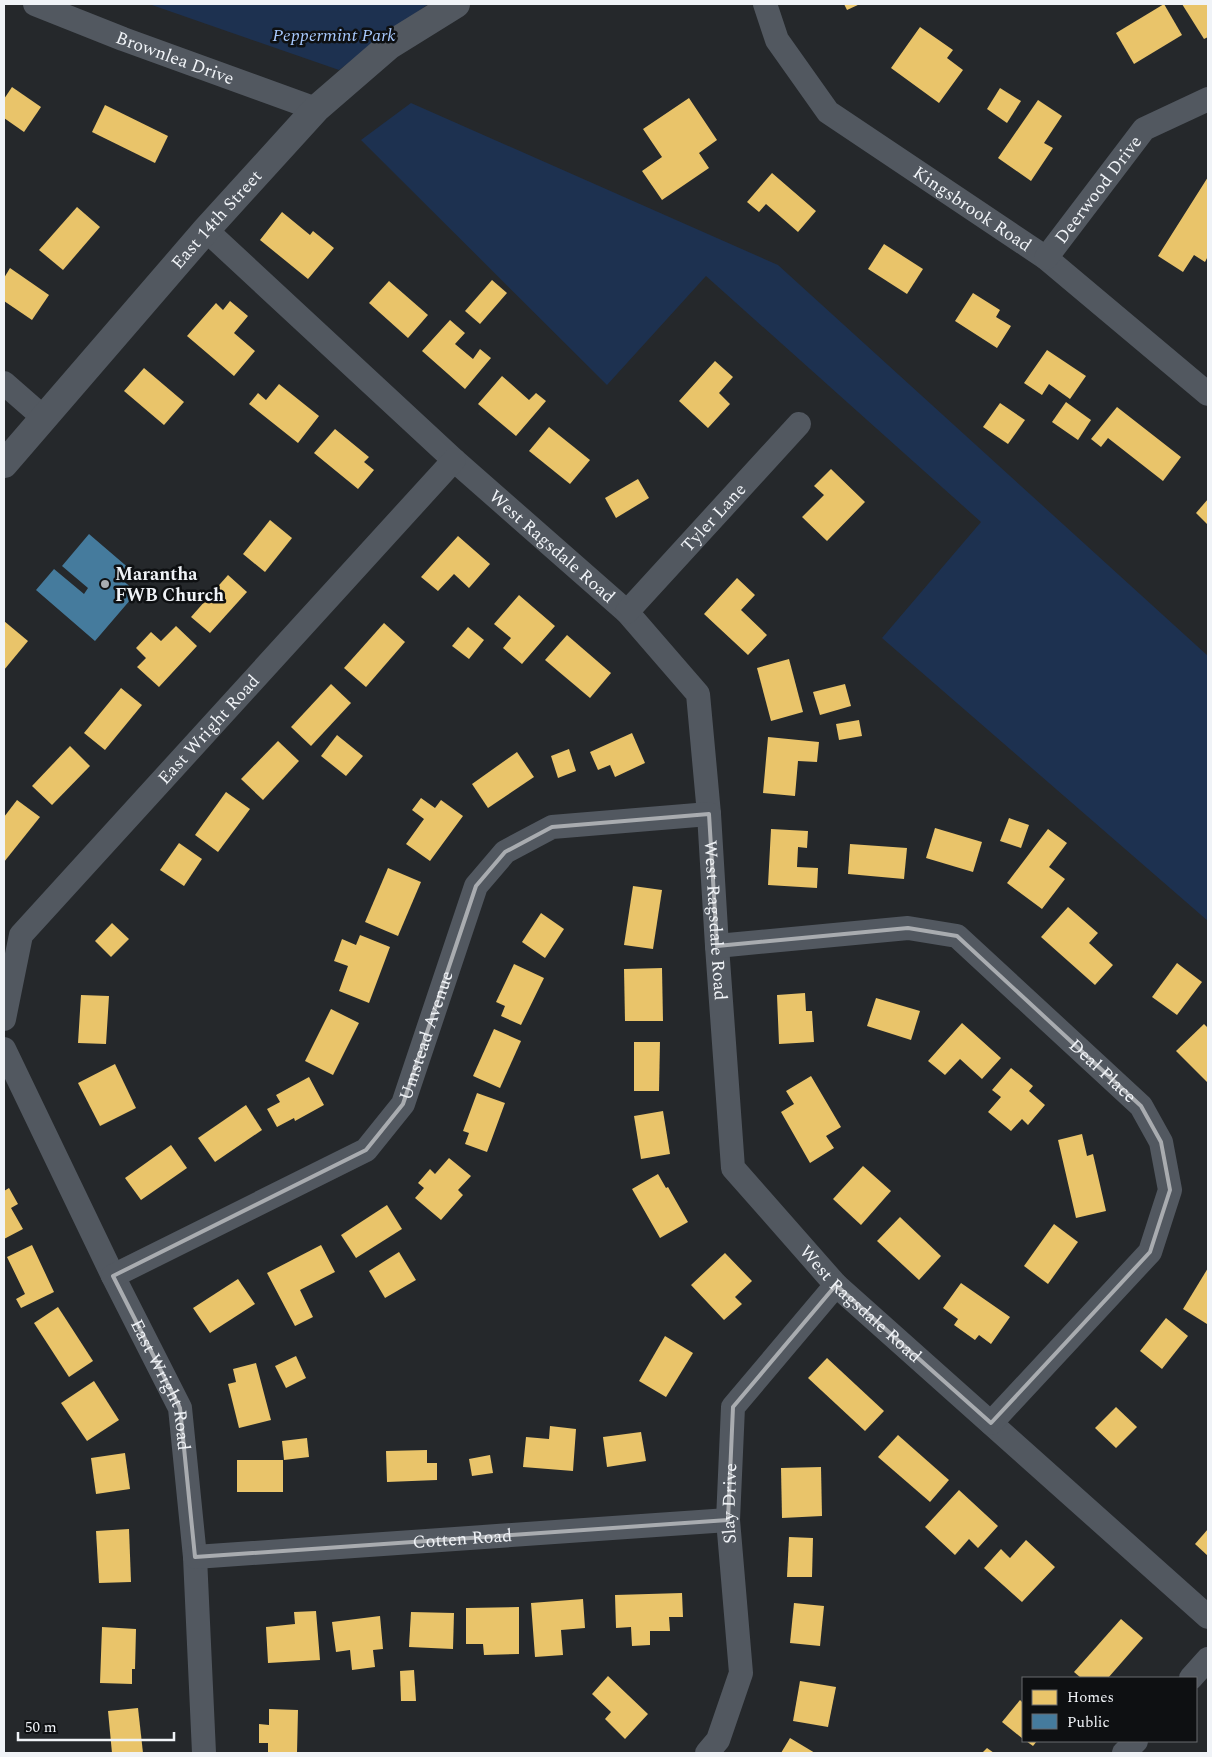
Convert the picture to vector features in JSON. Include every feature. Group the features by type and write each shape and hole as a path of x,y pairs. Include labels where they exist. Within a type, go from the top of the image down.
{"street":[{"name":"Brownlea Drive","path":"35,4 123,39 316,109"},
{"name":"East 14th Street","path":"4,464 206,230 316,109 390,46 456,4"},
{"name":"Kingsbrook Road","path":"764,4 777,40 828,112 1046,258 1208,394"},
{"name":"Deerwood Drive","path":"1046,258 1144,129 1208,99"},
{"name":"West Ragsdale Road","path":"206,230 454,460 627,612 698,694 709,814 716,946 734,1168 836,1285 1208,1617"},
{"path":"4,383 44,418"},
{"name":"Tyler Lane","path":"627,612 799,424"},
{"name":"East Wright Road","path":"4,1019 21,935 454,460"},
{"name":"Umstead Avenue","path":"113,1276 366,1150 403,1104 476,886 505,852 552,828 709,814"},
{"name":"Deal Place","path":"716,946 908,928 956,936 1141,1106 1162,1142 1170,1190 1150,1252 991,1423"},
{"name":"East Wright Road","path":"4,1049 113,1276 180,1408 195,1558 204,1753"},
{"name":"Slay Drive","path":"707,1753 718,1740 741,1673 728,1520 733,1407 836,1285"},
{"name":"Cotten Road","path":"195,1558 728,1520"},
{"path":"1192,1677 1208,1659"},
{"path":"1124,1753 1135,1742"}],"highlighted area":[{"path":"709,814 717,946 908,928 957,936 1141,1106 1161,1142 1170,1190 1150,1252 991,1423 836,1285 733,1407 728,1520 195,1557 180,1408 113,1276 366,1150 403,1104 476,886 505,852 552,827"}],"green space":[{"name":"Peppermint Park","path":"149,4 428,4 339,70"},
{"path":"411,103 778,265 1208,656 1208,921 882,638 981,522 706,276 607,385 361,140"}],"building: Homes":[{"path":"844,4 860,4 847,10"},
{"path":"1164,4 1182,35 1134,64 1116,33"},
{"path":"1182,4 1208,4 1208,37 1204,39"},
{"path":"920,27 953,50 947,58 963,70 939,103 891,68"},
{"path":"12,87 41,107 24,132 4,118 4,99"},
{"path":"1000,88 1021,101 1007,123 987,109"},
{"path":"689,98 717,140 699,153 709,168 662,200 642,171 662,157 643,129"},
{"path":"1038,100 1062,116 1044,143 1053,148 1031,181 998,158"},
{"path":"105,105 168,136 155,163 92,132"},
{"path":"772,173 816,211 798,232 766,204 759,212 747,202"},
{"path":"1208,177 1208,256 1205,262 1194,255 1183,272 1158,256"},
{"path":"77,207 100,227 63,270 39,250"},
{"path":"282,212 310,235 313,231 334,248 308,279 260,240"},
{"path":"884,244 923,269 907,294 868,269"},
{"path":"10,268 49,295 32,320 4,301 4,278"},
{"path":"492,280 507,293 480,324 465,311"},
{"path":"389,281 428,315 408,338 369,303"},
{"path":"973,293 1000,310 996,317 1011,326 997,348 955,321"},
{"path":"230,301 248,316 234,333 255,351 234,376 187,336 216,303 223,310"},
{"path":"450,320 465,333 455,344 473,359 480,349 491,358 465,389 422,351"},
{"path":"1047,350 1086,376 1070,399 1049,384 1042,395 1024,383"},
{"path":"715,361 733,377 719,393 730,404 708,428 679,401"},
{"path":"144,368 184,402 164,425 124,391"},
{"path":"502,376 529,400 536,393 546,401 516,436 478,404"},
{"path":"279,384 319,416 298,443 249,404 258,393 266,400"},
{"path":"1066,402 1091,420 1078,440 1052,422"},
{"path":"1000,403 1025,420 1008,444 983,427"},
{"path":"1117,407 1181,457 1163,481 1108,438 1101,447 1091,439"},
{"path":"549,427 590,460 570,484 529,451"},
{"path":"335,429 369,457 364,462 374,470 358,489 314,453"},
{"path":"831,469 865,502 827,541 802,517 824,495 814,486"},
{"path":"638,479 649,498 616,518 605,498"},
{"path":"1208,499 1208,525 1196,513"},
{"path":"270,520 292,538 265,572 243,554"},
{"path":"458,536 490,564 469,588 454,574 438,591 421,577"},
{"path":"228,575 247,592 210,633 191,617"},
{"path":"737,578 755,595 741,610 767,635 748,655 704,614"},
{"path":"519,595 555,626 522,664 503,648 511,638 494,624"},
{"path":"4,621 28,641 4,670"},
{"path":"384,623 405,642 366,687 344,668"},
{"path":"176,626 197,646 159,687 137,667 146,658 136,648 151,632 161,641"},
{"path":"468,627 484,640 469,659 452,646"},
{"path":"567,635 611,673 590,698 545,660"},
{"path":"789,659 803,712 771,721 757,668"},
{"path":"331,684 351,703 311,746 291,727"},
{"path":"845,684 851,706 820,715 813,692"},
{"path":"121,688 142,705 105,750 84,733"},
{"path":"859,720 862,736 839,740 836,724"},
{"path":"632,733 645,763 615,777 610,765 598,770 590,752"},
{"path":"337,735 363,756 346,776 321,756"},
{"path":"768,737 819,742 817,762 798,761 795,796 763,793"},
{"path":"278,741 299,761 263,800 241,779"},
{"path":"70,746 90,766 52,805 32,786"},
{"path":"569,749 576,771 558,778 551,756"},
{"path":"517,752 534,777 488,808 472,784"},
{"path":"226,792 250,809 218,852 195,835"},
{"path":"421,798 435,808 441,800 463,816 430,861 406,844 424,819 412,810"},
{"path":"17,800 40,817 4,862 4,817"},
{"path":"1009,818 1029,825 1021,848 1000,841"},
{"path":"935,828 982,842 973,872 926,858"},
{"path":"771,829 808,831 807,848 798,847 797,867 818,868 817,888 768,885"},
{"path":"1048,829 1067,843 1049,867 1065,879 1042,909 1007,883"},
{"path":"179,843 202,859 184,886 160,870"},
{"path":"850,844 907,848 904,879 848,874"},
{"path":"388,868 421,882 398,936 365,922"},
{"path":"633,886 662,890 653,949 624,945"},
{"path":"1068,907 1098,933 1089,943 1113,965 1095,985 1041,937"},
{"path":"541,913 564,929 545,958 522,942"},
{"path":"112,923 129,939 111,957 95,941"},
{"path":"360,935 390,947 369,1003 339,991 348,966 334,961 342,939 356,945"},
{"path":"1177,963 1202,982 1177,1015 1152,997"},
{"path":"514,964 544,978 521,1025 501,1016 505,1006 496,1002"},
{"path":"662,968 663,1021 625,1021 624,969"},
{"path":"805,993 806,1011 812,1011 814,1042 779,1044 777,995"},
{"path":"81,995 109,996 106,1044 78,1043"},
{"path":"876,998 920,1011 911,1040 867,1026"},
{"path":"331,1009 359,1023 333,1075 305,1061"},
{"path":"962,1023 1001,1058 982,1079 960,1059 945,1075 928,1061"},
{"path":"1204,1024 1208,1028 1207,1082 1176,1051"},
{"path":"494,1029 521,1041 500,1088 473,1076"},
{"path":"634,1042 660,1042 659,1091 634,1091"},
{"path":"115,1064 136,1108 100,1126 78,1083"},
{"path":"1011,1068 1033,1086 1029,1091 1045,1105 1028,1125 1022,1119 1011,1131 988,1112 1001,1097 992,1090"},
{"path":"811,1076 841,1127 826,1136 834,1148 810,1163 781,1112 794,1104 786,1091"},
{"path":"309,1077 324,1105 295,1121 294,1118 277,1127 267,1109 280,1102 276,1095"},
{"path":"477,1093 505,1103 487,1152 465,1144 469,1133 463,1131"},
{"path":"246,1105 262,1130 215,1162 198,1138"},
{"path":"663,1111 670,1154 641,1159 634,1116"},
{"path":"1082,1134 1087,1156 1093,1154 1106,1211 1076,1218 1058,1140"},
{"path":"171,1145 187,1168 141,1200 125,1178"},
{"path":"449,1158 471,1176 458,1190 463,1195 441,1220 415,1198 424,1188 418,1183 430,1169 435,1174"},
{"path":"863,1166 891,1191 861,1225 833,1199"},
{"path":"658,1174 666,1188 668,1187 688,1222 660,1238 632,1189"},
{"path":"9,1188 18,1204 11,1208 23,1229 4,1239 4,1191"},
{"path":"387,1205 402,1229 356,1258 341,1235"},
{"path":"900,1217 941,1256 919,1280 877,1241"},
{"path":"1054,1224 1078,1242 1048,1284 1024,1266"},
{"path":"32,1245 54,1292 21,1308 16,1299 25,1294 7,1257"},
{"path":"321,1245 335,1272 300,1290 313,1317 295,1326 267,1273"},
{"path":"399,1252 416,1280 385,1298 369,1271"},
{"path":"725,1253 752,1281 735,1297 742,1304 724,1320 691,1285"},
{"path":"1208,1268 1208,1323 1207,1324 1183,1309"},
{"path":"238,1279 255,1304 210,1333 193,1308"},
{"path":"961,1283 1010,1317 991,1344 979,1335 975,1340 954,1325 958,1319 943,1308"},
{"path":"58,1307 93,1361 69,1377 34,1323"},
{"path":"1166,1318 1188,1336 1162,1369 1140,1351"},
{"path":"665,1336 693,1353 666,1397 639,1381"},
{"path":"296,1356 306,1378 286,1388 275,1366"},
{"path":"827,1358 884,1411 865,1431 808,1378"},
{"path":"256,1363 271,1420 239,1428 228,1384 236,1382 233,1369"},
{"path":"94,1381 119,1420 87,1441 61,1403"},
{"path":"1116,1407 1137,1427 1116,1448 1095,1428"},
{"path":"550,1426 576,1429 573,1471 523,1467 526,1437 549,1439"},
{"path":"641,1432 646,1461 607,1467 603,1437"},
{"path":"898,1435 949,1480 930,1502 878,1457"},
{"path":"307,1438 309,1457 284,1460 282,1441"},
{"path":"427,1450 427,1463 437,1463 437,1480 387,1482 386,1451"},
{"path":"125,1453 130,1489 96,1494 91,1458"},
{"path":"490,1455 493,1473 472,1476 469,1459"},
{"path":"237,1460 283,1460 283,1492 237,1492"},
{"path":"821,1467 822,1516 782,1518 781,1468"},
{"path":"959,1490 998,1526 978,1548 969,1539 955,1555 925,1527"},
{"path":"129,1529 131,1582 99,1583 96,1531"},
{"path":"1208,1529 1208,1556 1195,1544"},
{"path":"789,1537 813,1538 812,1577 787,1577"},
{"path":"1026,1540 1055,1567 1022,1602 984,1568 1001,1549 1010,1558"},
{"path":"682,1593 683,1617 669,1617 670,1631 650,1631 650,1645 632,1646 631,1627 616,1628 615,1595"},
{"path":"583,1599 585,1628 561,1630 563,1655 535,1657 531,1603"},
{"path":"794,1603 824,1606 820,1646 790,1643"},
{"path":"519,1607 519,1654 484,1655 483,1644 466,1644 466,1608"},
{"path":"316,1611 320,1660 268,1663 266,1627 295,1624 294,1612"},
{"path":"411,1612 454,1613 453,1649 409,1647"},
{"path":"380,1616 383,1649 373,1650 375,1667 352,1670 350,1650 336,1652 332,1622"},
{"path":"1121,1619 1143,1638 1109,1677 1080,1677 1074,1672"},
{"path":"102,1627 136,1629 135,1669 132,1669 132,1684 100,1683"},
{"path":"414,1670 416,1701 401,1701 400,1671"},
{"path":"608,1676 648,1714 625,1739 605,1719 611,1712 592,1694"},
{"path":"800,1681 836,1687 828,1727 793,1721"},
{"path":"1020,1700 1022,1702 1022,1738 1002,1722"},
{"path":"138,1708 143,1753 112,1753 108,1711"},
{"path":"269,1709 298,1710 297,1753 268,1753 268,1743 259,1743 259,1724 269,1725"},
{"path":"790,1738 815,1753 781,1753"},
{"path":"1027,1742 1036,1742 1033,1746"},
{"path":"987,1748 994,1753 982,1753"}],"building: Public":[{"name":"Marantha FWB Church","path":"89,534 131,570 122,580 137,592 95,641 36,590 54,569 84,594 88,588 62,566"}],"place":[{"name":"Marantha FWB Church","path":"105,584"}]}
